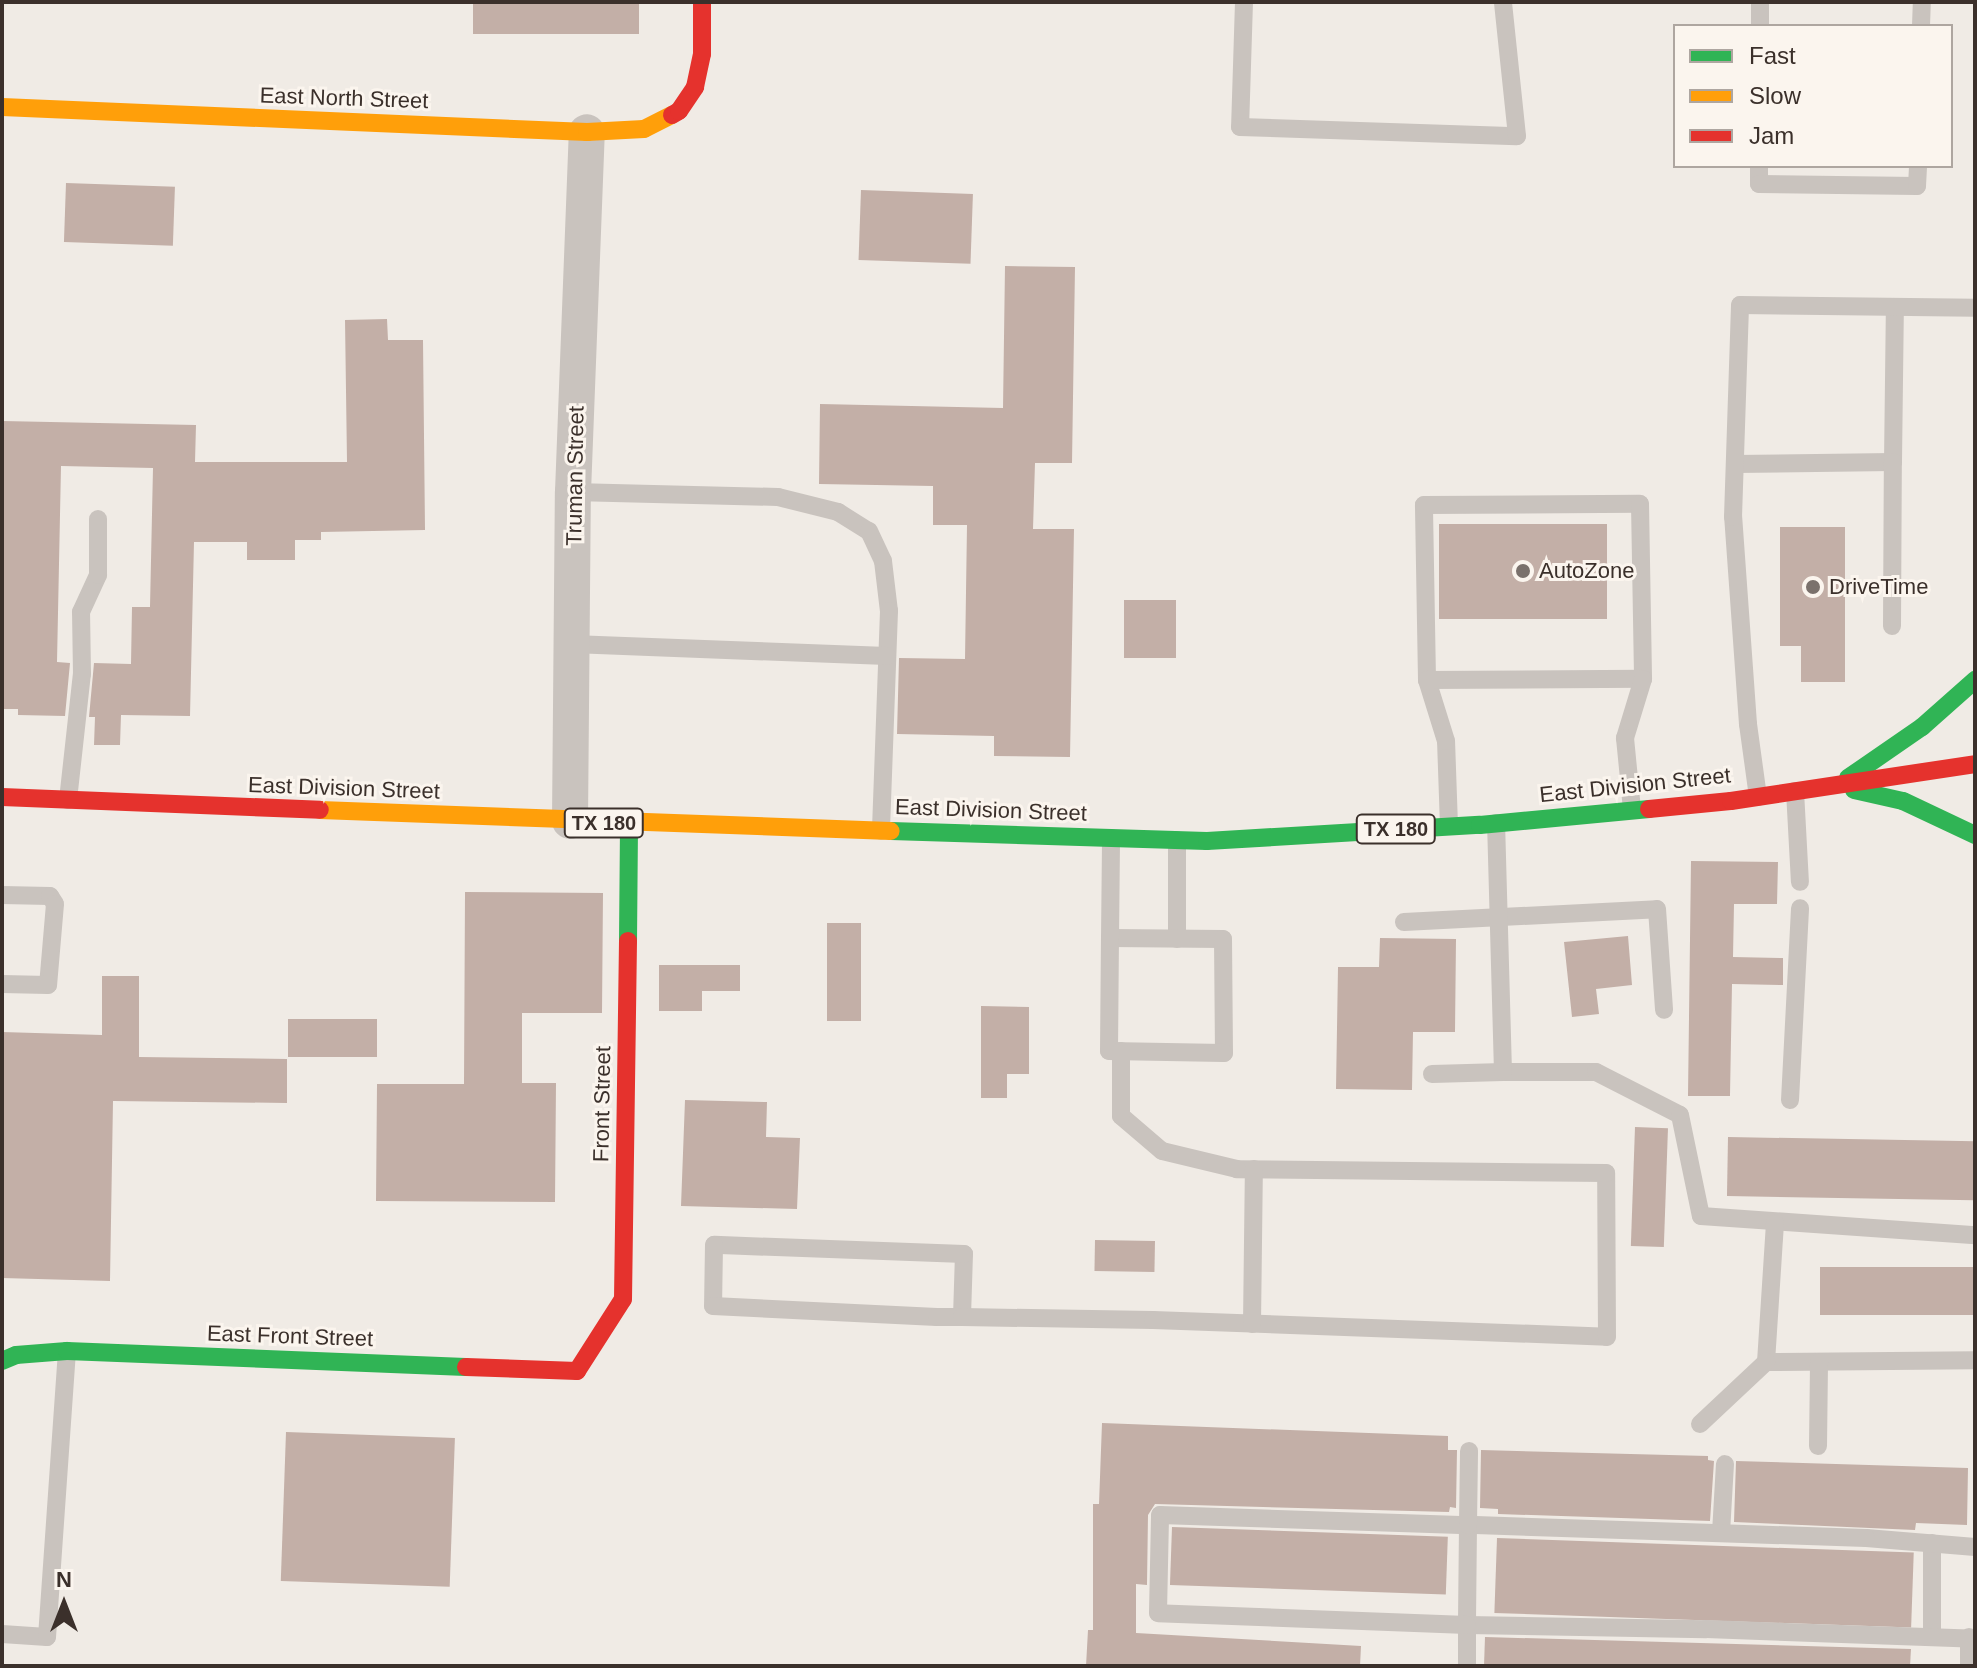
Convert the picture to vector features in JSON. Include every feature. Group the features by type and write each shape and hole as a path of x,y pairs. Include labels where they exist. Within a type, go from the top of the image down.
{"main road":[{"name":"East North Street","path":"2,107 587,132 644,129 679,111 695,87 702,54 702,2"},
{"path":"1836,786 1922,727 1975,680"},
{"name":"East Division Street","path":"2,797 570,821 1177,840 1496,823 1758,797 1975,764"},
{"path":"1836,786 1903,801 1975,835"},
{"name":"Front Street","path":"577,1371 623,1299 629,823"},
{"name":"East Front Street","path":"2,1361 16,1355 67,1351 577,1371"}],"street":[{"name":"Truman Street","path":"570,821 573,492 587,132"}],"lane":[{"path":"1244,2 1240,127 1517,136 1503,2"},
{"path":"1760,2 1760,24"},
{"path":"1921,24 1922,2"},
{"path":"1759,168 1759,184 1917,186 1918,168"},
{"path":"1758,797 1748,724 1735,547 1740,305 1975,308"},
{"path":"1892,626 1895,307"},
{"path":"1735,464 1893,462"},
{"path":"573,492 778,497 838,512 869,531 883,561 889,611 881,831"},
{"path":"1449,826 1446,741 1427,680 1424,505 1640,504 1643,679 1625,738 1632,810"},
{"path":"68,800 82,674 81,612 98,575 98,519"},
{"path":"572,644 887,656"},
{"path":"1427,680 1643,679"},
{"path":"1795,791 1800,882"},
{"path":"1496,823 1503,1072"},
{"path":"1110,938 1223,939 1224,1053 1109,1051 1110,938 1111,838"},
{"path":"1177,840 1177,939"},
{"path":"2,895 50,896 55,904 48,985 2,984"},
{"path":"1790,1100 1800,908"},
{"path":"1404,922 1657,909 1664,1010"},
{"path":"962,1317 964,1254 714,1245 713,1306 962,1317 1607,1337 1606,1173 1237,1169 1162,1151 1121,1116 1121,1051"},
{"path":"1432,1074 1596,1072 1680,1115 1701,1216 1975,1235"},
{"path":"1252,1324 1254,1169"},
{"path":"1700,1424 1766,1362 1775,1223"},
{"path":"2,1634 47,1637 67,1351"},
{"path":"1766,1362 1975,1360"},
{"path":"1818,1446 1819,1362"},
{"path":"1467,1666 1469,1451"},
{"path":"1721,1533 1725,1464"},
{"path":"1969,1666 1972,1638 1932,1635 1467,1625 1158,1613 1160,1515 1721,1533 1975,1547"},
{"path":"1932,1543 1932,1635"}],"building":[{"path":"473,2 639,2 639,34 473,34"},
{"path":"66,183 175,187 173,246 64,242"},
{"path":"861,190 973,194 970,264 859,260"},
{"path":"1005,266 1075,267 1072,463 1035,463 1033,529 1074,529 1070,757 994,756 994,736 897,734 899,658 965,659 967,525 933,525 933,486 819,484 820,404 1003,408"},
{"path":"387,319 388,340 423,340 425,530 321,532 321,540 295,540 295,560 247,560 247,542 194,542 190,716 121,715 120,745 94,745 95,717 89,717 94,663 131,664 132,607 150,607 153,468 61,466 57,662 70,663 65,716 18,715 18,709 2,709 2,421 196,425 195,462 347,462 345,320"},
{"name":"AutoZone","path":"1439,524 1607,524 1607,619 1439,619"},
{"name":"DriveTime","path":"1780,527 1845,527 1845,682 1801,682 1801,646 1780,646"},
{"path":"1124,600 1176,600 1176,658 1124,658"},
{"path":"1691,861 1778,862 1777,904 1734,904 1733,957 1783,958 1783,985 1732,984 1730,1096 1688,1096"},
{"path":"465,892 603,893 602,1013 522,1013 522,1083 556,1083 555,1202 376,1201 377,1084 464,1084"},
{"path":"827,923 861,923 861,1021 827,1021"},
{"path":"1628,936 1632,985 1596,989 1599,1014 1572,1017 1564,942"},
{"path":"1380,938 1456,939 1455,1032 1413,1032 1412,1090 1336,1089 1338,967 1379,967"},
{"path":"659,965 740,965 740,991 702,991 702,1011 659,1011"},
{"path":"102,976 139,976 139,1057 287,1059 287,1103 113,1101 110,1281 2,1278 2,1032 102,1035"},
{"path":"981,1006 1029,1007 1029,1074 1007,1074 1007,1098 981,1098"},
{"path":"288,1019 377,1019 377,1057 288,1057"},
{"path":"685,1100 767,1102 766,1137 800,1138 797,1209 681,1206"},
{"path":"1635,1127 1668,1128 1664,1247 1631,1246"},
{"path":"1728,1137 1975,1141 1974,1200 1727,1196"},
{"path":"1095,1240 1155,1241 1154,1272 1094,1271"},
{"path":"1820,1267 1975,1267 1975,1315 1820,1315"},
{"path":"1102,1423 1448,1436 1448,1450 1457,1450 1456,1508 1450,1507 1449,1512 1155,1504 1148,1515 1147,1585 1136,1584 1136,1633 1361,1646 1360,1666 1086,1666 1088,1630 1093,1630 1093,1504 1099,1504"},
{"path":"286,1432 455,1438 450,1587 281,1581"},
{"path":"1481,1450 1708,1456 1708,1460 1714,1461 1710,1521 1498,1514 1498,1509 1480,1508"},
{"path":"1736,1461 1968,1468 1967,1525 1916,1523 1915,1530 1734,1522"},
{"path":"1172,1527 1448,1537 1446,1595 1170,1585"},
{"path":"1497,1538 1914,1553 1911,1628 1494,1613"},
{"path":"1485,1637 1911,1649 1910,1666 1484,1666"}],"traffic: fast":[{"path":"1848,778 1922,727 1975,680"},
{"path":"1854,790 1903,801 1975,835"},
{"path":"891,831 1207,841 1480,825 1649,809"},
{"path":"628,941 629,823"},
{"path":"2,1361 16,1355 67,1351 466,1367"}],"traffic: slow":[{"path":"2,107 587,132 644,129 672,115"},
{"path":"320,810 891,831"}],"traffic: jam":[{"path":"672,115 679,111 695,87 702,54 702,2"},
{"path":"1649,809 1731,801 1975,764"},
{"path":"2,797 320,810"},
{"path":"466,1367 577,1371 623,1299 628,941"}],"place":[{"name":"AutoZone","path":"1523,571"},
{"name":"DriveTime","path":"1813,587"}]}
